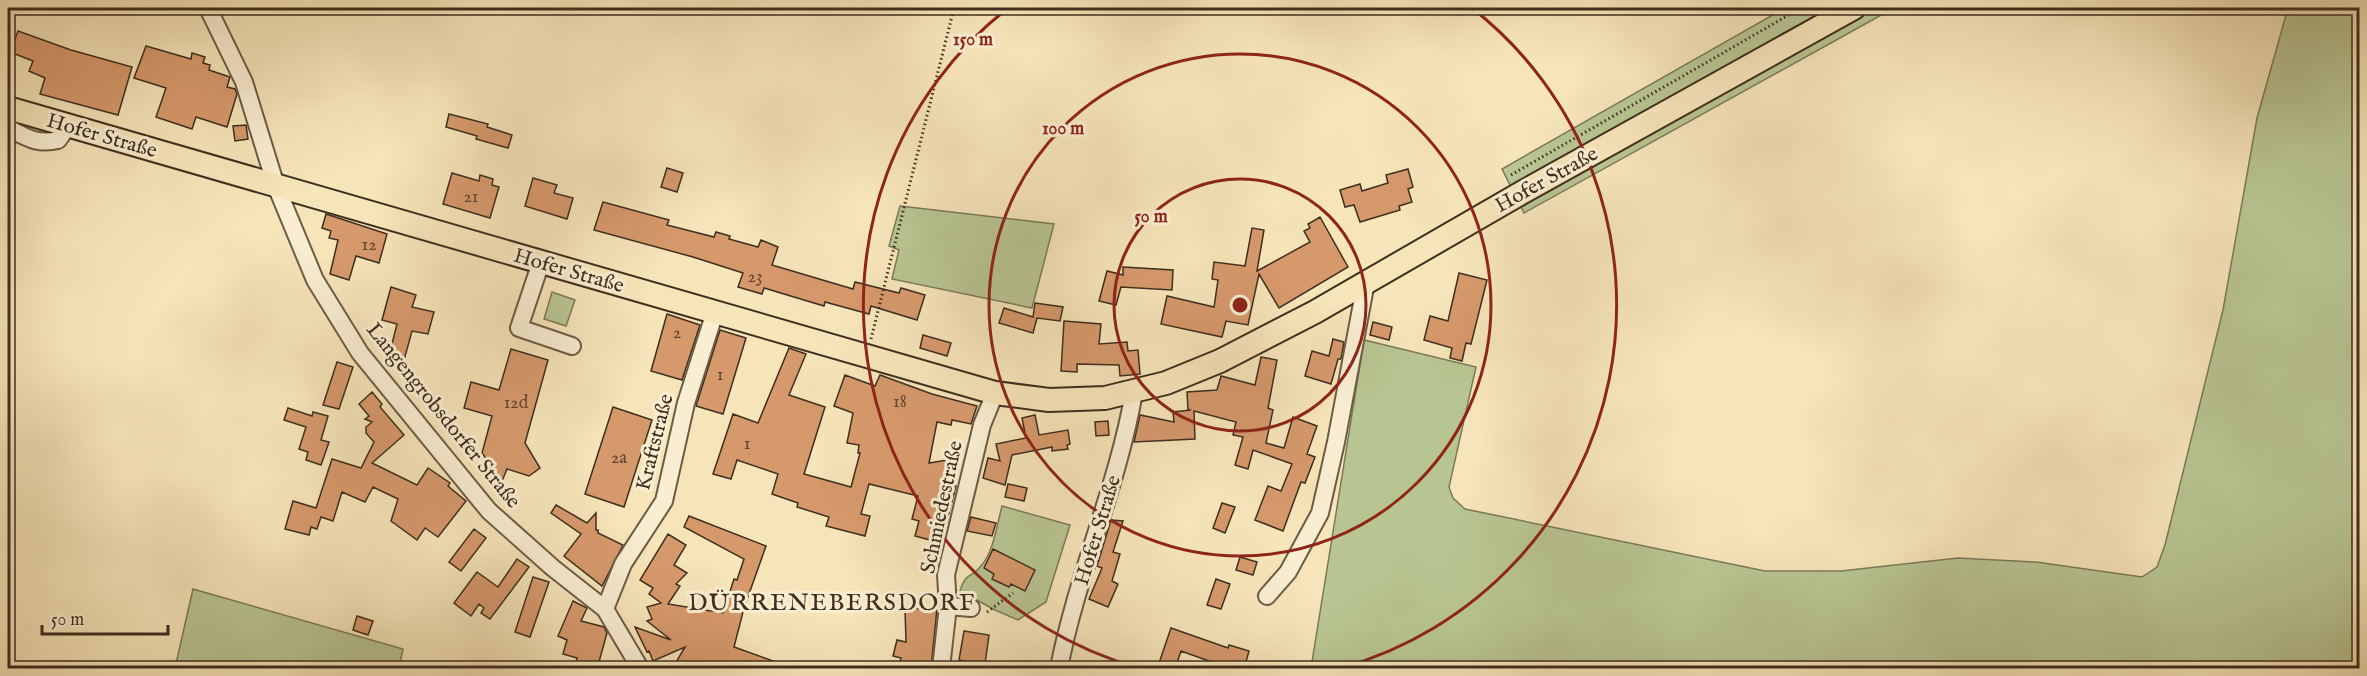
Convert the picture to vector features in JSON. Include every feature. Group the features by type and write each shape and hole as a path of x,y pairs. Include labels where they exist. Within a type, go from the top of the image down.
{"main road":[{"name":"Hofer Straße","path":"8,108 995,393 1048,400 1105,398 1166,383 1220,361 1281,331 1854,8"}],"street":[{"name":"Langengrobsdorfer Straße","path":"208,8 244,82 276,186 315,280 360,353 489,511 553,568 605,609 640,669"},
{"path":"8,128 28,139 45,143 58,140 68,126"},
{"path":"542,262 519,328 572,346"},
{"path":"1267,596 1288,572 1320,513 1336,442 1366,282"},
{"name":"Kraftstraße","path":"605,609 623,564 664,501 686,403 715,312"},
{"name":"Hofer Straße","path":"1059,669 1067,627 1127,431 1134,392"},
{"name":"Schmiedestraße","path":"941,669 948,606 946,575 982,425 995,393"},
{"path":"948,606 971,608"}],"path":[{"path":"867,356 954,8"},
{"path":"1506,179 1521,168 1801,8"},
{"path":"971,608 989,612 1014,593"}],"green space":[{"path":"1785,8 1894,8 1524,213 1502,169"},
{"path":"2288,8 2359,8 2359,668 1311,668 1364,340 1476,367 1449,487 1453,498 1465,509 1765,571 1841,571 1958,558 2036,562 2142,577 2157,567 2165,545 2223,310 2257,118"},
{"path":"900,206 1054,224 1032,308 892,279 899,250 889,246"},
{"path":"552,292 575,300 566,326 544,319"},
{"path":"1002,506 1070,525 1046,602 1018,620 960,591 964,580 977,570 989,553"},
{"path":"193,589 403,649 399,668 175,668"}],"building":[{"path":"18,31 71,50 132,67 118,115 40,94 45,78 29,71 33,61 10,52"},
{"path":"146,46 191,59 192,53 205,57 203,63 210,65 209,70 230,77 227,87 235,89 237,94 227,127 196,117 192,129 156,117 166,88 134,78"},
{"path":"449,114 488,124 487,127 512,135 508,148 446,127"},
{"path":"246,125 248,139 235,141 233,126"},
{"path":"667,168 683,173 677,192 661,187"},
{"path":"1408,169 1413,187 1408,189 1412,202 1399,206 1400,210 1360,222 1354,205 1345,207 1340,190 1360,184 1362,191 1388,183 1386,175"},
{"path":"452,173 479,181 480,175 493,179 492,185 499,187 490,218 443,204"},
{"path":"533,178 557,185 554,193 573,198 567,219 525,206"},
{"path":"603,202 669,220 667,225 714,237 716,232 730,236 729,239 758,247 761,240 778,247 772,265 853,289 855,282 899,293 901,288 925,295 917,320 871,306 869,314 825,302 824,306 764,288 762,294 738,287 743,273 594,230"},
{"path":"326,214 387,234 379,263 356,256 349,280 330,274 338,240 329,238 331,231 322,228"},
{"path":"1320,217 1348,267 1279,308 1259,274 1248,325 1226,321 1222,337 1161,324 1167,296 1214,307 1218,280 1212,279 1214,262 1245,266 1252,228 1264,230 1257,271 1310,242 1304,231 1310,228 1308,224"},
{"path":"1123,267 1173,270 1172,290 1121,287 1116,305 1099,301 1107,271 1123,275"},
{"path":"1459,273 1487,280 1471,344 1466,343 1462,361 1450,358 1452,348 1424,340 1430,316 1448,321"},
{"path":"391,287 416,295 412,307 434,312 428,334 412,331 404,360 389,356 397,324 382,320"},
{"path":"1035,303 1063,307 1060,321 1037,318 1033,333 999,323 1004,308 1033,317"},
{"path":"667,314 700,325 682,380 651,371"},
{"path":"1064,321 1101,324 1099,344 1127,342 1128,351 1138,350 1140,374 1120,376 1119,365 1077,364 1077,372 1061,371"},
{"path":"1373,322 1392,327 1389,340 1370,335"},
{"path":"720,330 746,338 723,414 696,406"},
{"path":"923,335 951,343 947,356 920,348"},
{"path":"1333,339 1344,342 1341,359 1338,359 1331,384 1305,376 1312,351 1329,356"},
{"path":"789,348 806,354 789,395 825,407 804,474 851,487 860,453 858,453 859,445 847,443 853,413 834,406 845,375 875,386 880,375 932,394 977,406 971,424 952,420 951,425 937,422 929,463 947,460 952,485 956,486 941,543 915,536 919,521 912,519 918,496 869,484 861,514 870,516 865,536 826,526 829,517 797,507 798,503 772,494 778,474 737,460 731,479 713,474 733,414 758,423"},
{"path":"511,349 548,360 525,443 540,468 529,476 507,469 502,481 482,453 492,416 464,408 471,382 499,390"},
{"path":"1261,357 1277,360 1268,408 1273,410 1266,443 1284,448 1293,417 1317,426 1307,454 1315,457 1305,483 1301,482 1283,531 1255,520 1268,486 1281,491 1292,464 1253,450 1248,469 1235,465 1243,437 1233,435 1236,422 1194,411 1195,439 1134,442 1140,415 1174,422 1173,412 1191,410 1188,410 1187,392 1217,390 1221,376 1255,385"},
{"path":"337,362 353,367 339,409 323,405"},
{"path":"372,392 382,404 380,407 404,435 372,463 417,485 428,468 450,483 448,486 466,501 438,537 425,528 417,540 391,521 398,499 373,487 365,502 342,492 333,521 321,517 317,529 311,527 309,535 285,529 293,501 316,508 332,459 361,468 374,442 366,433 366,427 372,422 365,419 369,416 359,404"},
{"path":"613,407 652,420 624,507 585,494"},
{"path":"288,408 312,416 313,412 328,416 321,440 329,442 321,465 306,460 308,452 299,449 306,427 284,420"},
{"path":"1035,415 1039,435 1068,430 1070,444 1067,445 1068,449 1052,451 1052,447 1012,455 1005,485 983,478 988,458 1000,461 996,444 1026,438 1022,418"},
{"path":"1108,421 1109,435 1096,436 1095,422"},
{"path":"1008,484 1027,488 1024,501 1005,497"},
{"path":"1222,503 1235,507 1225,533 1213,528"},
{"path":"556,505 587,523 596,513 598,533 623,545 602,586 564,556 581,534 551,513"},
{"path":"689,516 766,546 744,608 734,647 787,666 787,669 672,669 685,647 653,661 649,651 647,652 635,627 671,640 647,621 652,619 647,607 661,603 649,594 653,588 640,580 668,534 686,545 674,565 687,573 676,584 680,586 668,604 723,613 734,579 737,580 744,559 684,527"},
{"path":"971,517 996,523 992,536 967,531"},
{"path":"1111,520 1123,521 1113,552 1120,554 1112,581 1118,584 1108,607 1089,599 1102,568 1097,566"},
{"path":"474,529 486,538 461,571 449,562"},
{"path":"993,549 1035,570 1025,591 992,579 994,574 984,568"},
{"path":"1240,557 1257,562 1253,575 1236,570"},
{"path":"517,559 529,567 490,619 481,613 484,608 479,604 471,616 454,603 477,572 498,587"},
{"path":"533,577 549,582 530,637 515,632"},
{"path":"1216,579 1230,584 1221,609 1207,605"},
{"path":"573,601 587,608 581,621 604,627 607,633 597,669 575,669 577,658 563,654 567,640 558,636"},
{"path":"937,608 931,669 898,669 901,658 893,656 897,640 906,642 905,609"},
{"path":"357,616 373,621 368,635 353,630"},
{"path":"1171,628 1228,648 1229,645 1249,651 1244,669 1222,669 1223,666 1181,651 1175,669 1157,669"},
{"path":"964,631 989,635 985,664 959,660"}],"district":[{"name":"DÜRRENEBERSDORF","path":"832,602"}]}
